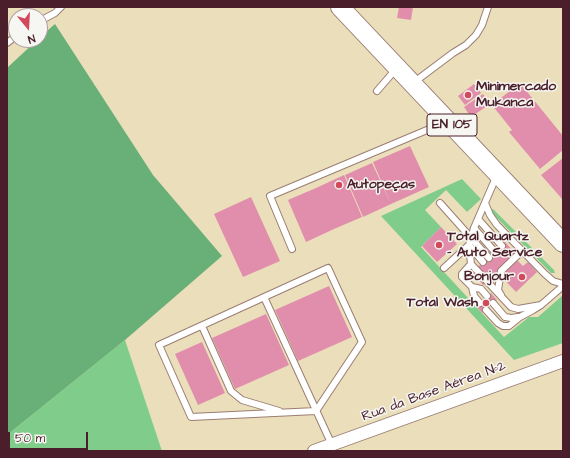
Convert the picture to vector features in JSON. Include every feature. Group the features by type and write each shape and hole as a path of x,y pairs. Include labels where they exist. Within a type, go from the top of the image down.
{"main road":[{"name":"EN 105","path":"340,7 563,243"}],"street":[{"name":"Rua da Base Aérea Nº2","path":"314,451 563,360"}],"lane":[{"path":"48,17 55,13 61,7"},
{"path":"412,84 476,36 482,25 488,7"},
{"path":"377,91 397,67"},
{"path":"292,249 270,196 448,121"},
{"path":"444,268 468,245 497,174"},
{"path":"440,203 489,258"},
{"path":"485,203 490,216 497,225 545,274 553,281 563,285 541,305 520,317 509,326 503,326 498,323 486,310"},
{"path":"478,219 502,246"},
{"path":"474,228 495,252"},
{"path":"468,245 483,262"},
{"path":"468,245 471,264 511,307 518,309 541,305"},
{"path":"501,297 498,290 501,271 522,251"},
{"path":"471,264 462,274 462,277 472,287 481,289 487,296"},
{"path":"328,268 362,342 316,411 191,417 159,345 328,268"},
{"path":"494,275 499,281"},
{"path":"472,287 474,296 480,302"},
{"path":"264,297 332,445"},
{"path":"493,303 506,317 520,317"},
{"path":"202,326 231,391 242,400 284,412"}],"green space":[{"path":"55,24 153,175 222,256 125,340 7,435 7,68 28,48 48,48 48,30"},
{"path":"462,179 481,199 467,212 446,190 425,210 441,227 421,247 504,337 529,317 538,317 563,295 563,343 514,360 381,216"},
{"path":"493,209 554,270 555,273 551,273 492,213 491,210"},
{"path":"125,340 162,451 7,451 7,435"}],"building":[{"path":"399,7 413,7 411,20 397,18"},
{"path":"520,83 563,136 563,150 540,169 509,132 512,130 492,105"},
{"path":"474,84 481,93 465,105 458,96"},
{"path":"483,94 490,104 471,117 464,107"},
{"path":"410,146 429,187 391,204 373,162"},
{"path":"563,158 563,200 541,175"},
{"path":"372,163 391,204 363,217 345,175"},
{"path":"344,175 362,217 334,229 316,188"},
{"path":"316,188 334,229 306,242 288,200"},
{"path":"251,197 280,261 243,277 214,214"},
{"name":"Total Quartz - Auto Service","path":"441,227 457,244 437,262 422,246"},
{"path":"505,242 516,254 514,257 523,266 528,262 537,272 516,292 497,272 483,285 472,272"},
{"path":"329,286 352,337 298,361 275,310"},
{"name":"Total Wash","path":"491,293 497,300 482,313 476,306"},
{"path":"266,314 289,365 235,389 212,338"},
{"path":"202,342 225,393 198,405 175,354"}],"place":[{"name":"Minimercado Mukanca","path":"468,95"},
{"name":"Autopeças","path":"339,185"},
{"name":"Total Quartz - Auto Service","path":"439,245"},
{"name":"Bonjour","path":"522,277"},
{"name":"Total Wash","path":"486,303"}]}
